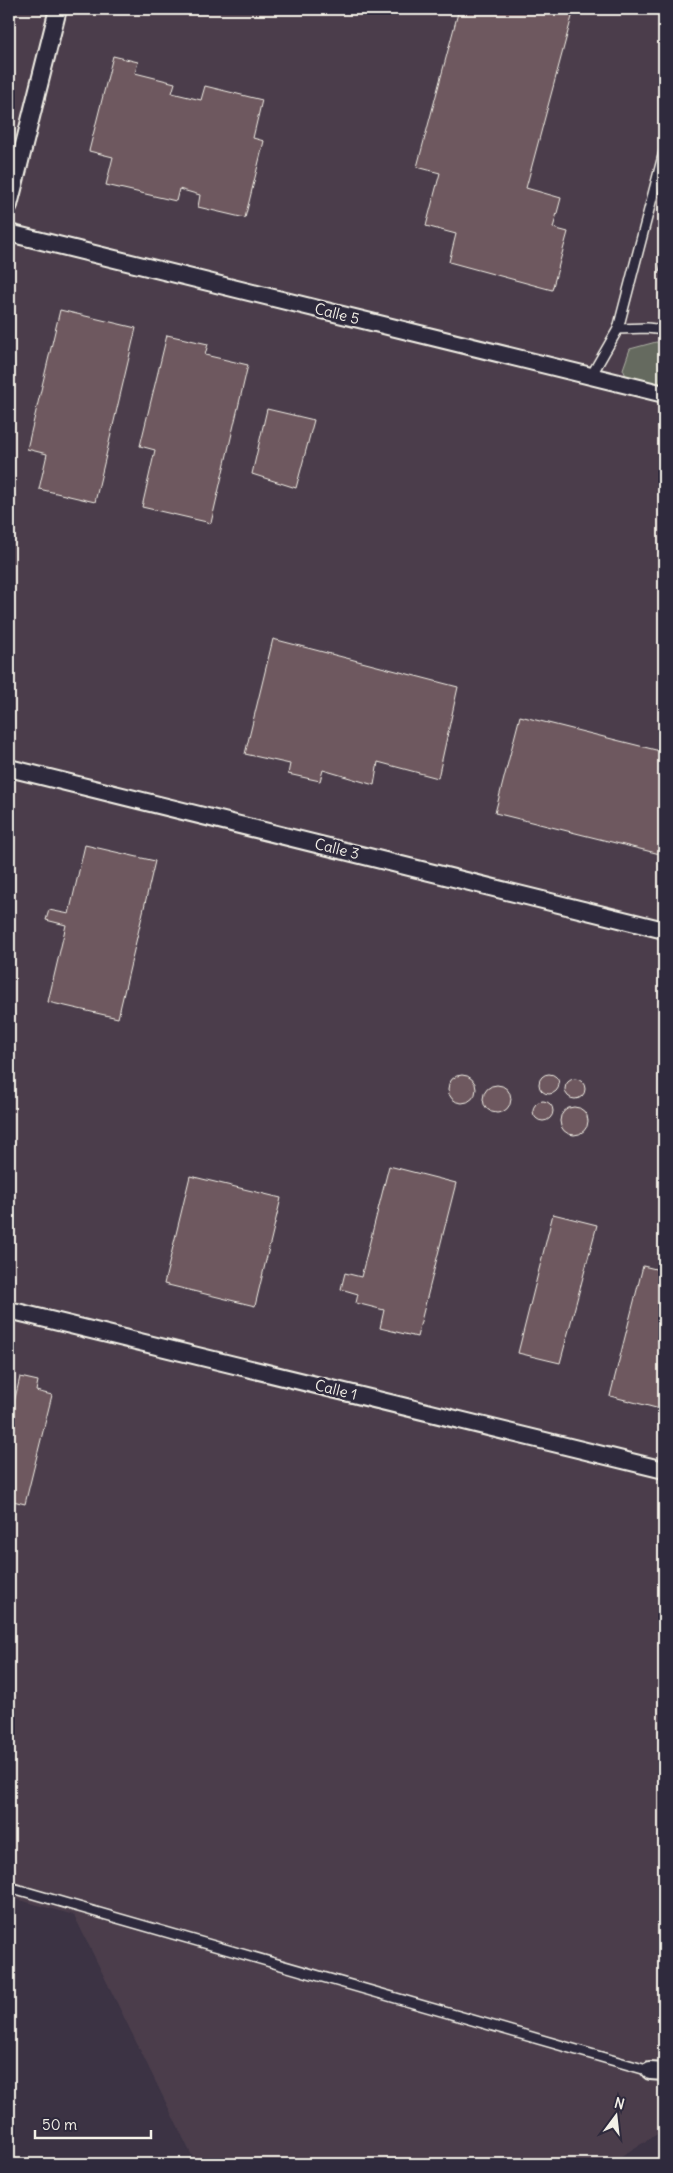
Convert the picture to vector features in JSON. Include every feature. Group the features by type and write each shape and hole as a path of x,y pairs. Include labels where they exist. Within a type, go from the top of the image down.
{"street":[{"path":"9,205 58,9"},
{"name":"Calle 5","path":"9,233 664,394"},
{"name":"Calle 3","path":"9,768 664,930"},
{"name":"Calle 1","path":"9,1310 664,1470"}],"lane":[{"path":"591,376 618,329 664,152"},
{"path":"618,329 647,328 664,330"},
{"path":"9,1887 657,2072"}],"shaded area":[{"path":"9,9 664,9 664,2130 608,2164 196,2164 74,1915 9,1897"}],"green space":[{"path":"656,342 664,344 664,386 626,376 623,369 630,349"}],"building":[{"path":"459,9 574,9 526,188 561,198 553,228 568,232 552,290 449,262 456,234 426,226 440,173 417,167"},
{"path":"113,56 138,62 135,73 175,83 172,93 201,100 205,86 262,100 253,138 264,141 245,218 198,207 200,195 179,189 176,201 106,185 113,157 89,151"},
{"path":"664,78 664,100 659,99"},
{"path":"664,251 664,272 659,271"},
{"path":"60,310 136,328 95,502 39,489 47,454 27,449"},
{"path":"167,335 208,344 205,355 248,365 211,523 142,507 155,450 140,446"},
{"path":"267,409 314,420 296,488 252,474"},
{"path":"273,639 458,687 438,778 378,762 374,785 323,770 320,781 288,774 290,764 245,754"},
{"path":"520,716 664,752 664,855 495,813"},
{"path":"85,845 155,861 118,1018 48,1002 66,925 46,920 49,910 69,914"},
{"path":"549,1074 556,1077 559,1084 556,1091 549,1094 542,1091 539,1084 542,1077"},
{"path":"462,1075 472,1079 476,1089 472,1099 462,1103 452,1099 448,1089 452,1079"},
{"path":"575,1079 582,1082 585,1089 582,1096 575,1099 568,1096 565,1089 568,1082"},
{"path":"497,1085 507,1089 511,1099 507,1109 497,1113 487,1109 483,1099 487,1089"},
{"path":"543,1101 550,1104 553,1111 550,1118 543,1121 536,1118 533,1111 536,1104"},
{"path":"574,1107 584,1111 588,1121 584,1131 574,1135 564,1131 560,1121 564,1111"},
{"path":"389,1166 456,1183 417,1337 380,1328 384,1310 356,1303 358,1294 341,1289 345,1273 361,1277"},
{"path":"190,1176 281,1198 255,1306 164,1284"},
{"path":"553,1214 597,1225 560,1363 518,1353"},
{"path":"643,1266 664,1271 664,1410 610,1396"},
{"path":"20,1377 38,1381 36,1391 52,1395 25,1504 9,1500 9,1424"}]}
